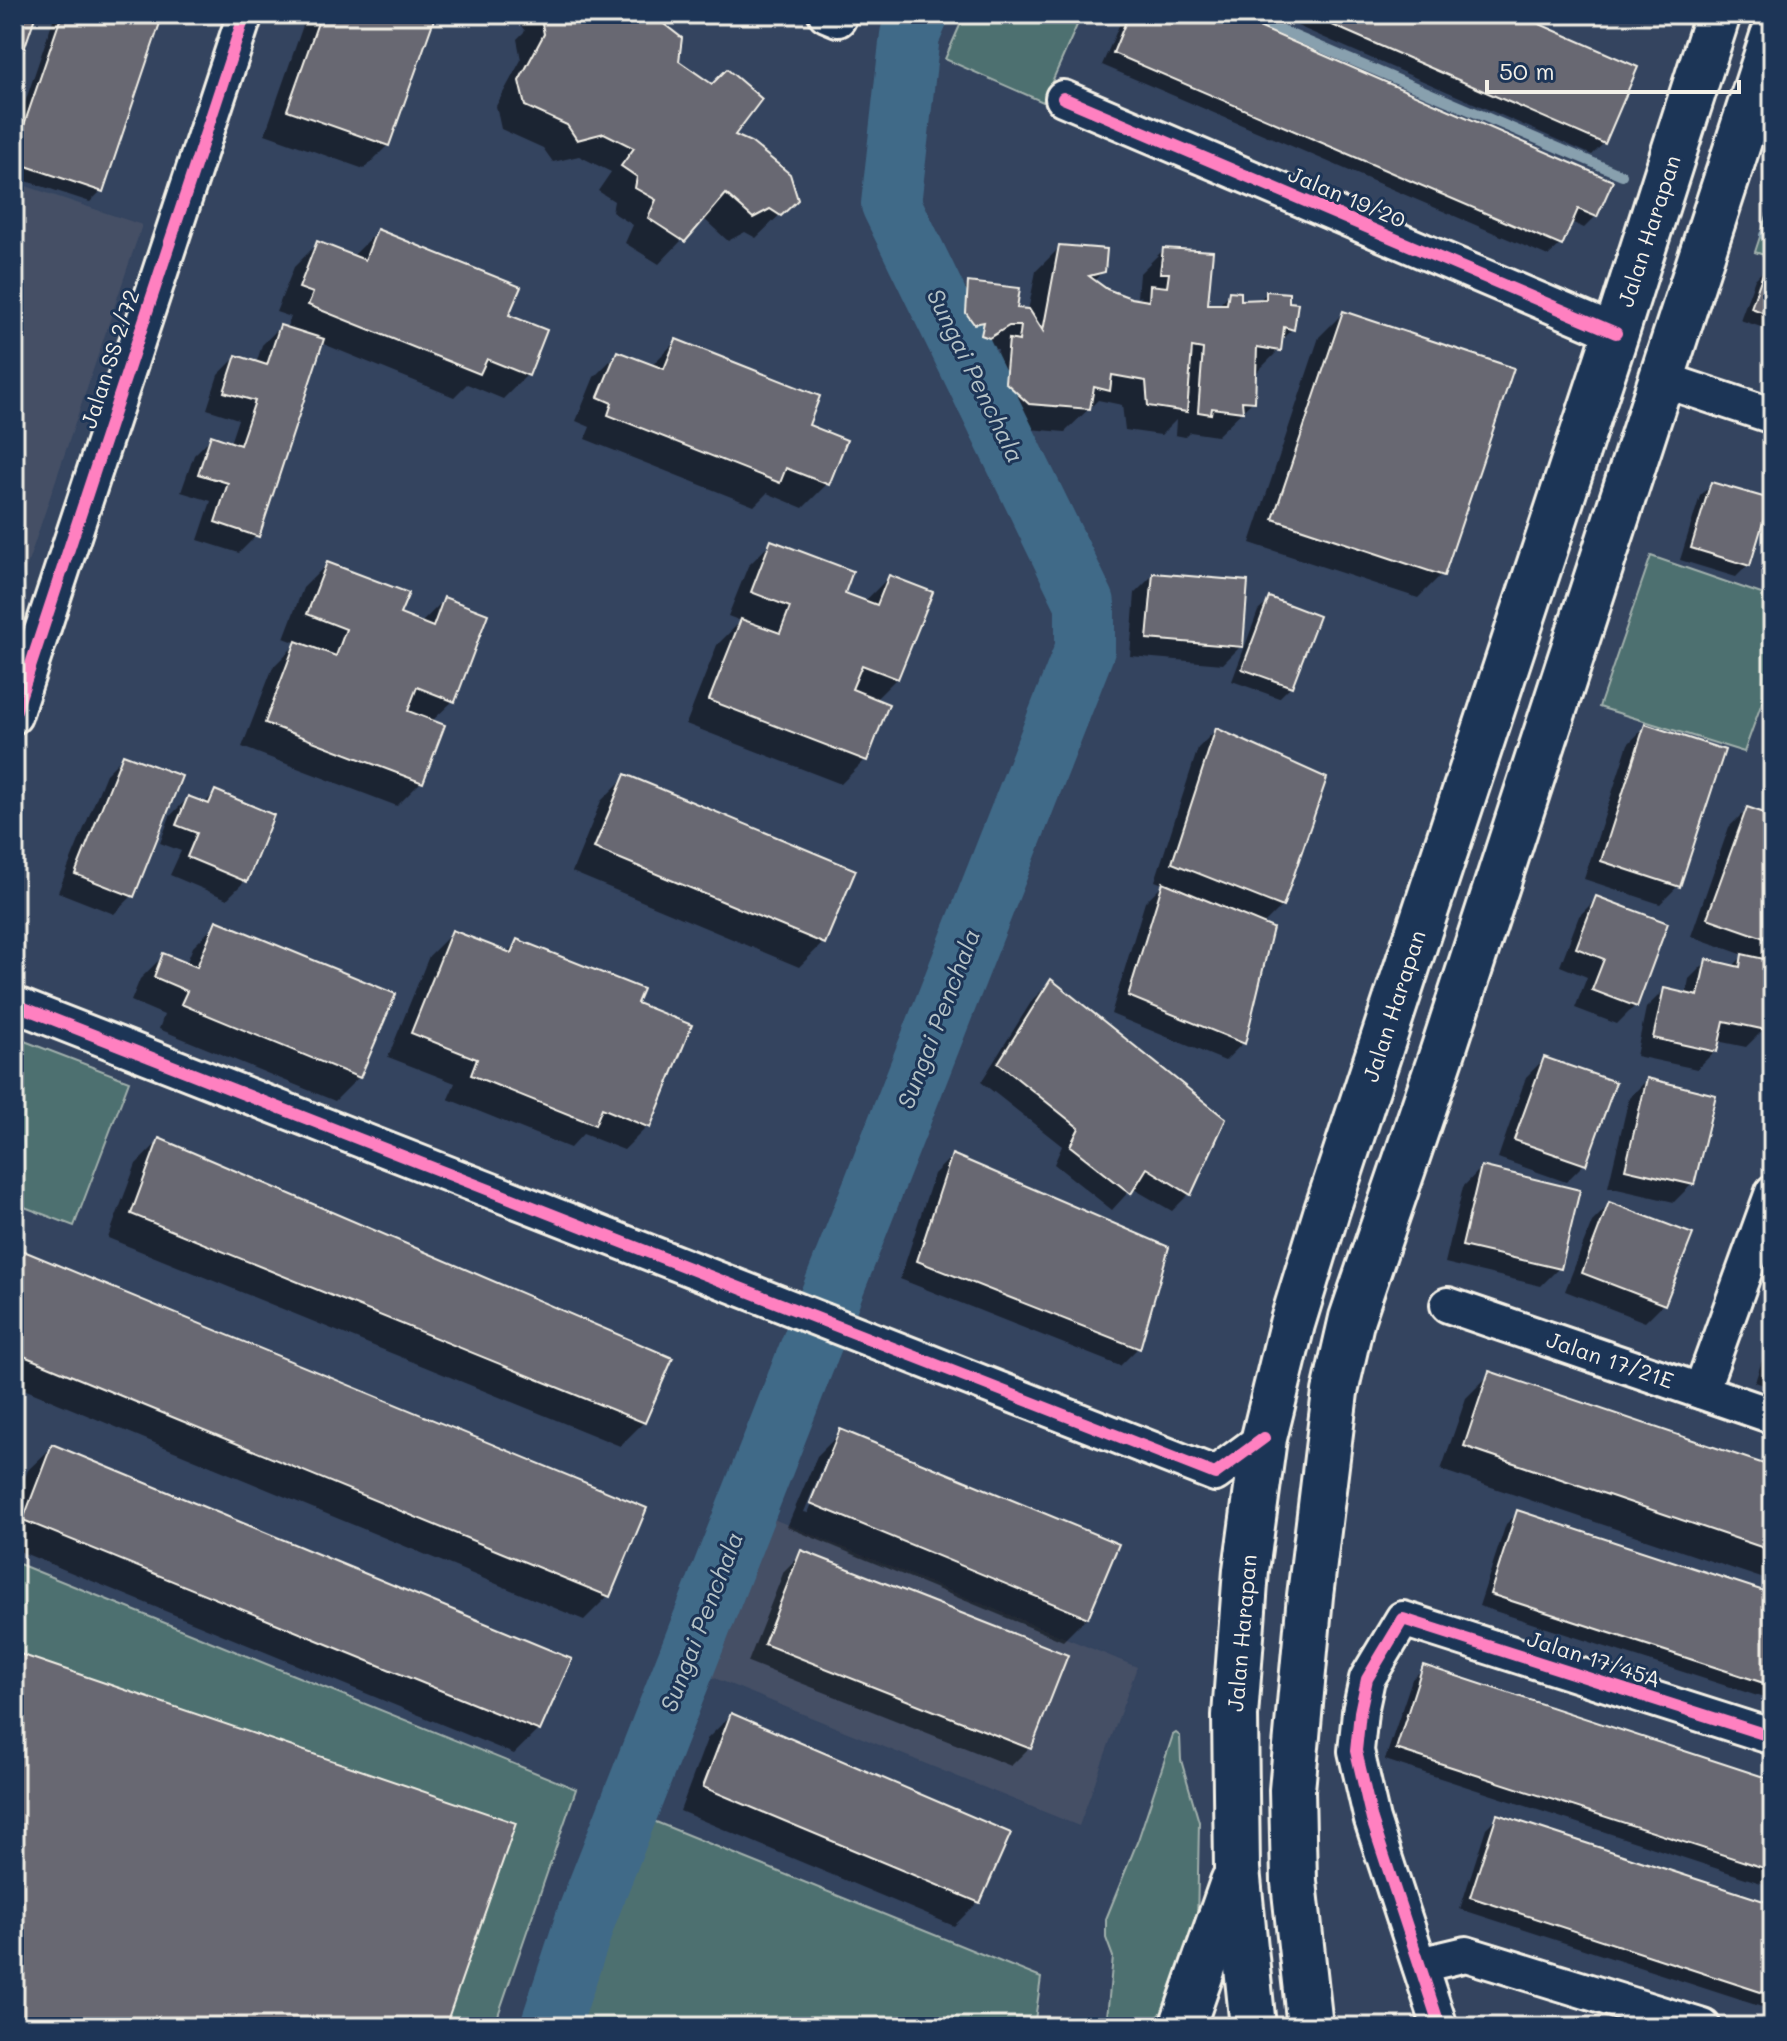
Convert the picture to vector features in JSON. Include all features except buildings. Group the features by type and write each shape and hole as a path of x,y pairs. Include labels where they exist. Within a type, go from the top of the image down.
{"main road":[{"name":"Jalan Harapan","path":"1253,2027 1237,1869 1235,1716 1246,1570 1264,1438 1292,1324 1327,1210 1718,14"},
{"path":"1310,2027 1294,1882 1292,1790 1307,1625 1335,1392 1352,1318 1441,1057 1773,36"},
{"path":"1182,2027 1237,1869"}],"street":[{"name":"Jalan SS 2/72","path":"14,716 245,14"},
{"name":"Jalan 19/20","path":"1063,98 1616,333"},
{"path":"1661,379 1773,416"},
{"path":"14,1004 1215,1474 1264,1438"},
{"path":"1701,1391 1773,1192"},
{"name":"Jalan 17/21E","path":"1448,1305 1773,1416"},
{"name":"Jalan 17/45A","path":"1420,1965 1372,1820 1356,1751 1367,1679 1403,1619 1773,1737"},
{"path":"1440,2027 1420,1965 1466,1954 1703,2027"}],"shaded area":[{"path":"14,182 142,225 14,604"},
{"path":"771,1518 1137,1667 1079,1826 707,1675"}],"green space":[{"path":"965,14 1082,14 1043,102 945,59"},
{"path":"1773,197 1773,258 1755,252"},
{"path":"1651,556 1773,598 1773,672 1744,752 1599,707"},
{"path":"14,1037 129,1081 74,1226 14,1203"},
{"path":"14,1562 576,1789 494,2027 14,2027"},
{"path":"1176,1733 1180,1736 1181,1760 1199,1822 1197,1926 1186,1971 1150,2027 1106,2027 1113,1957 1106,1938 1106,1919"},
{"path":"646,1818 1041,1978 1034,2027 570,2027"}],"waterway":[{"name":"Sungai Penchala","path":"550,2027 587,1915 1085,649 1085,603 891,204 910,35 919,14"},
{"path":"1243,14 1622,175"},
{"path":"1764,235 1772,239 1773,234"}],"cycle path":[{"path":"14,716 245,14"},
{"path":"1063,98 1616,333"},
{"path":"14,1004 1215,1474 1264,1438"},
{"path":"1440,2027 1372,1820 1356,1751 1367,1679 1403,1619 1773,1737"}]}
